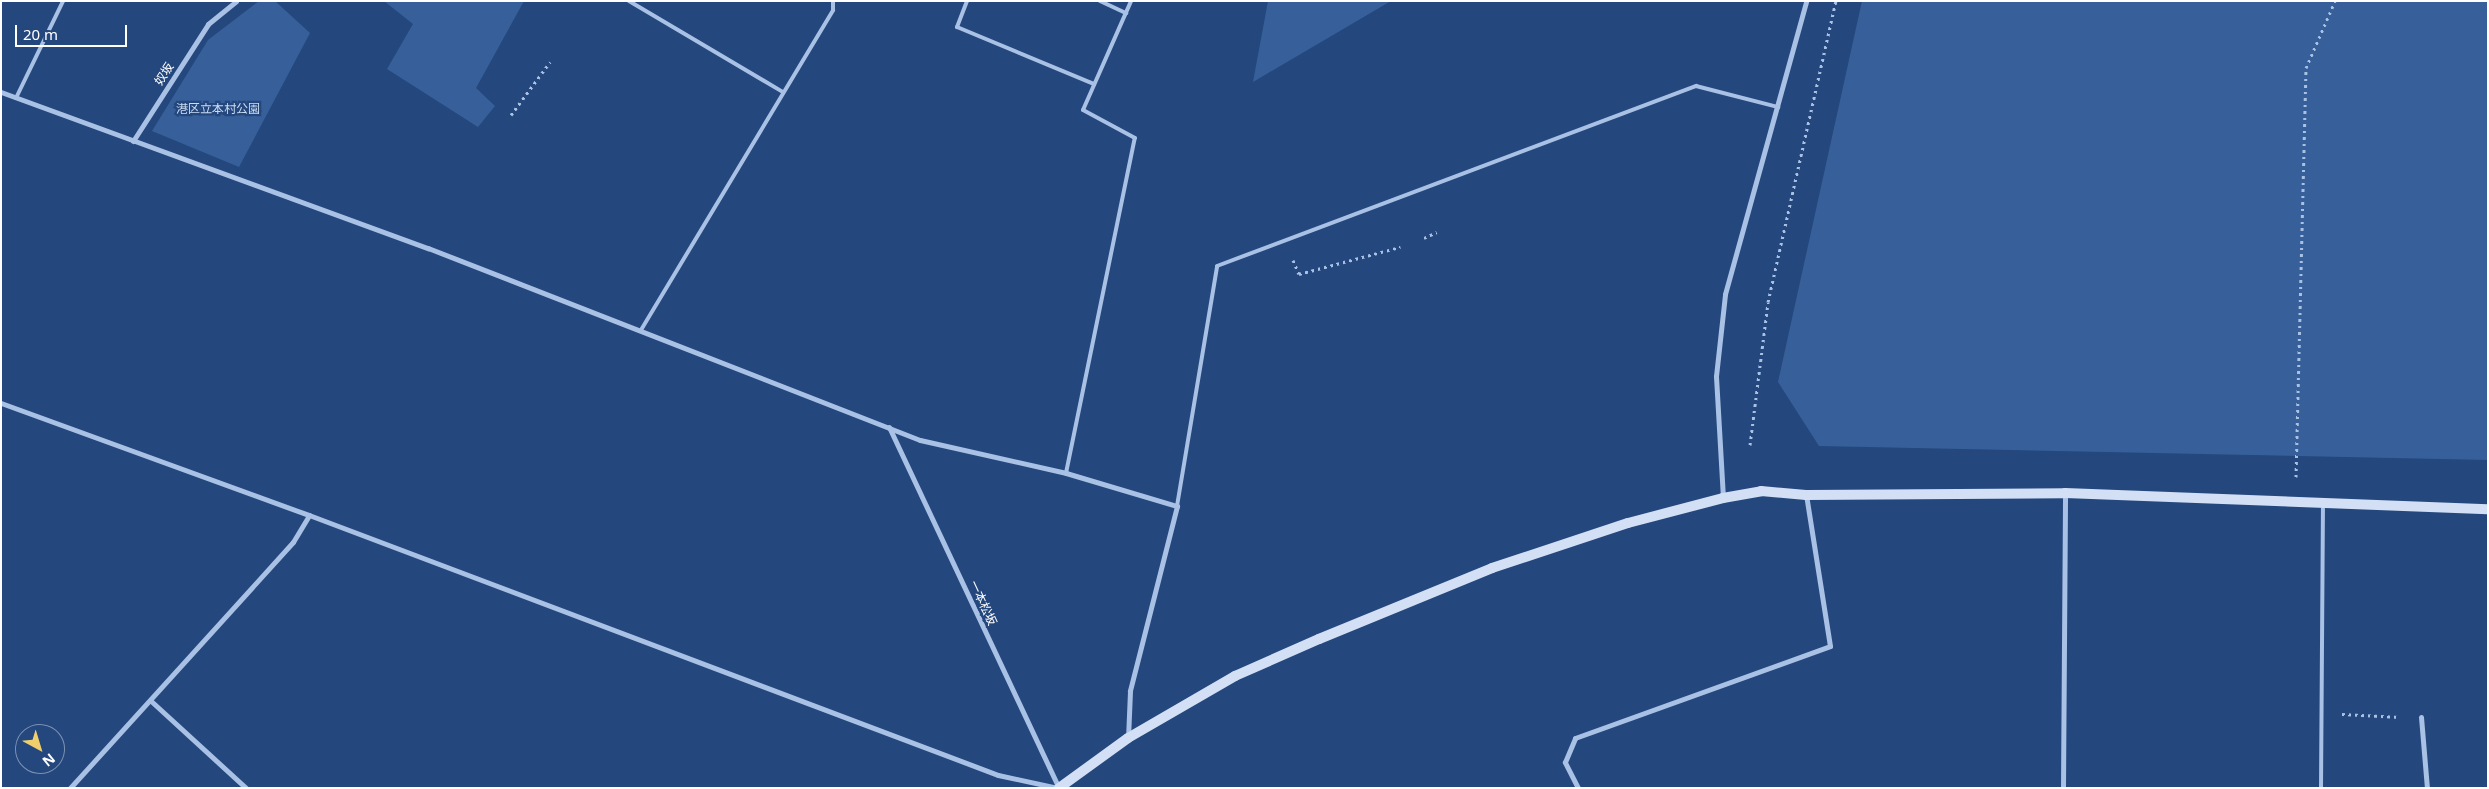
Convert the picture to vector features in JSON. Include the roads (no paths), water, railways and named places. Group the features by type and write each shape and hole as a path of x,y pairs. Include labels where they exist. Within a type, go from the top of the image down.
{"street":[{"name":"奴坂","path":"133,141 208,24 236,1"},
{"path":"1723,498 1716,376 1725,294 1806,1"},
{"path":"1,92 641,330 920,440 1066,473 1177,506 1130,691 1128,738"},
{"path":"2,405 309,515 998,774 1058,788 1087,764 1128,738 1235,676 1492,568 1628,523 1723,498 1761,491 1806,495 2065,494 2296,500 2323,505 2488,509"},
{"name":"一本松坂","path":"889,427 1058,788"},
{"path":"2063,788 2065,494"},
{"path":"1578,788 1565,762 1575,738 1830,646 1806,495"},
{"path":"70,788 151,701 293,542 309,515"},
{"path":"151,701 246,788"},
{"path":"2421,717 2427,788"}],"lane":[{"path":"16,98 63,1"},
{"path":"630,1 783,92"},
{"path":"641,330 833,10 833,1"},
{"path":"967,1 957,26 1094,84"},
{"path":"1100,1 1126,13"},
{"path":"1066,473 1135,138 1083,110 1131,1"},
{"path":"1177,506 1216,266 1696,86 1778,107"},
{"path":"2321,788 2323,505"}],"park label":[{"name":"港区立本村公園","path":"218,109"}]}
